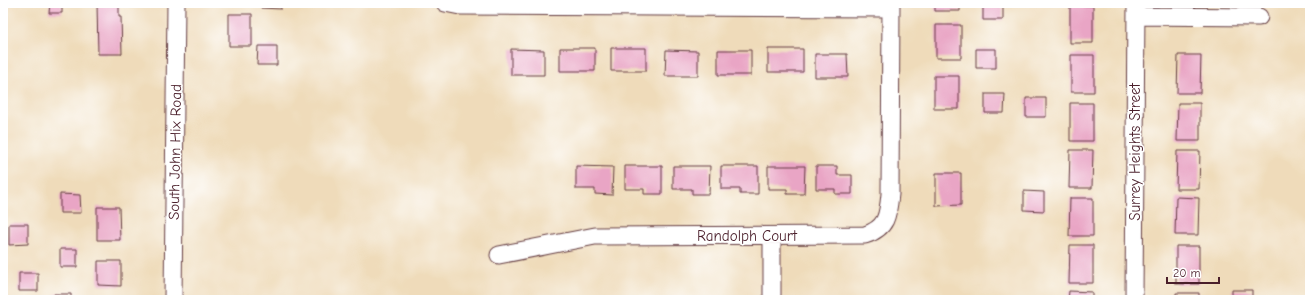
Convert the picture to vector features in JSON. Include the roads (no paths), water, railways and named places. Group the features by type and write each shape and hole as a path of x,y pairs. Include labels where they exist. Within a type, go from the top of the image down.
{"street":[{"name":"South John Hix Road","path":"173,300 176,3"},
{"path":"444,3 460,6 891,6"},
{"name":"Randolph Court","path":"499,255 595,236 865,235 872,233 882,224 888,213 890,194 891,6"},
{"path":"1136,10 1259,17"},
{"name":"Surrey Heights Street","path":"1134,300 1136,10"},
{"path":"772,236 772,300"}]}
